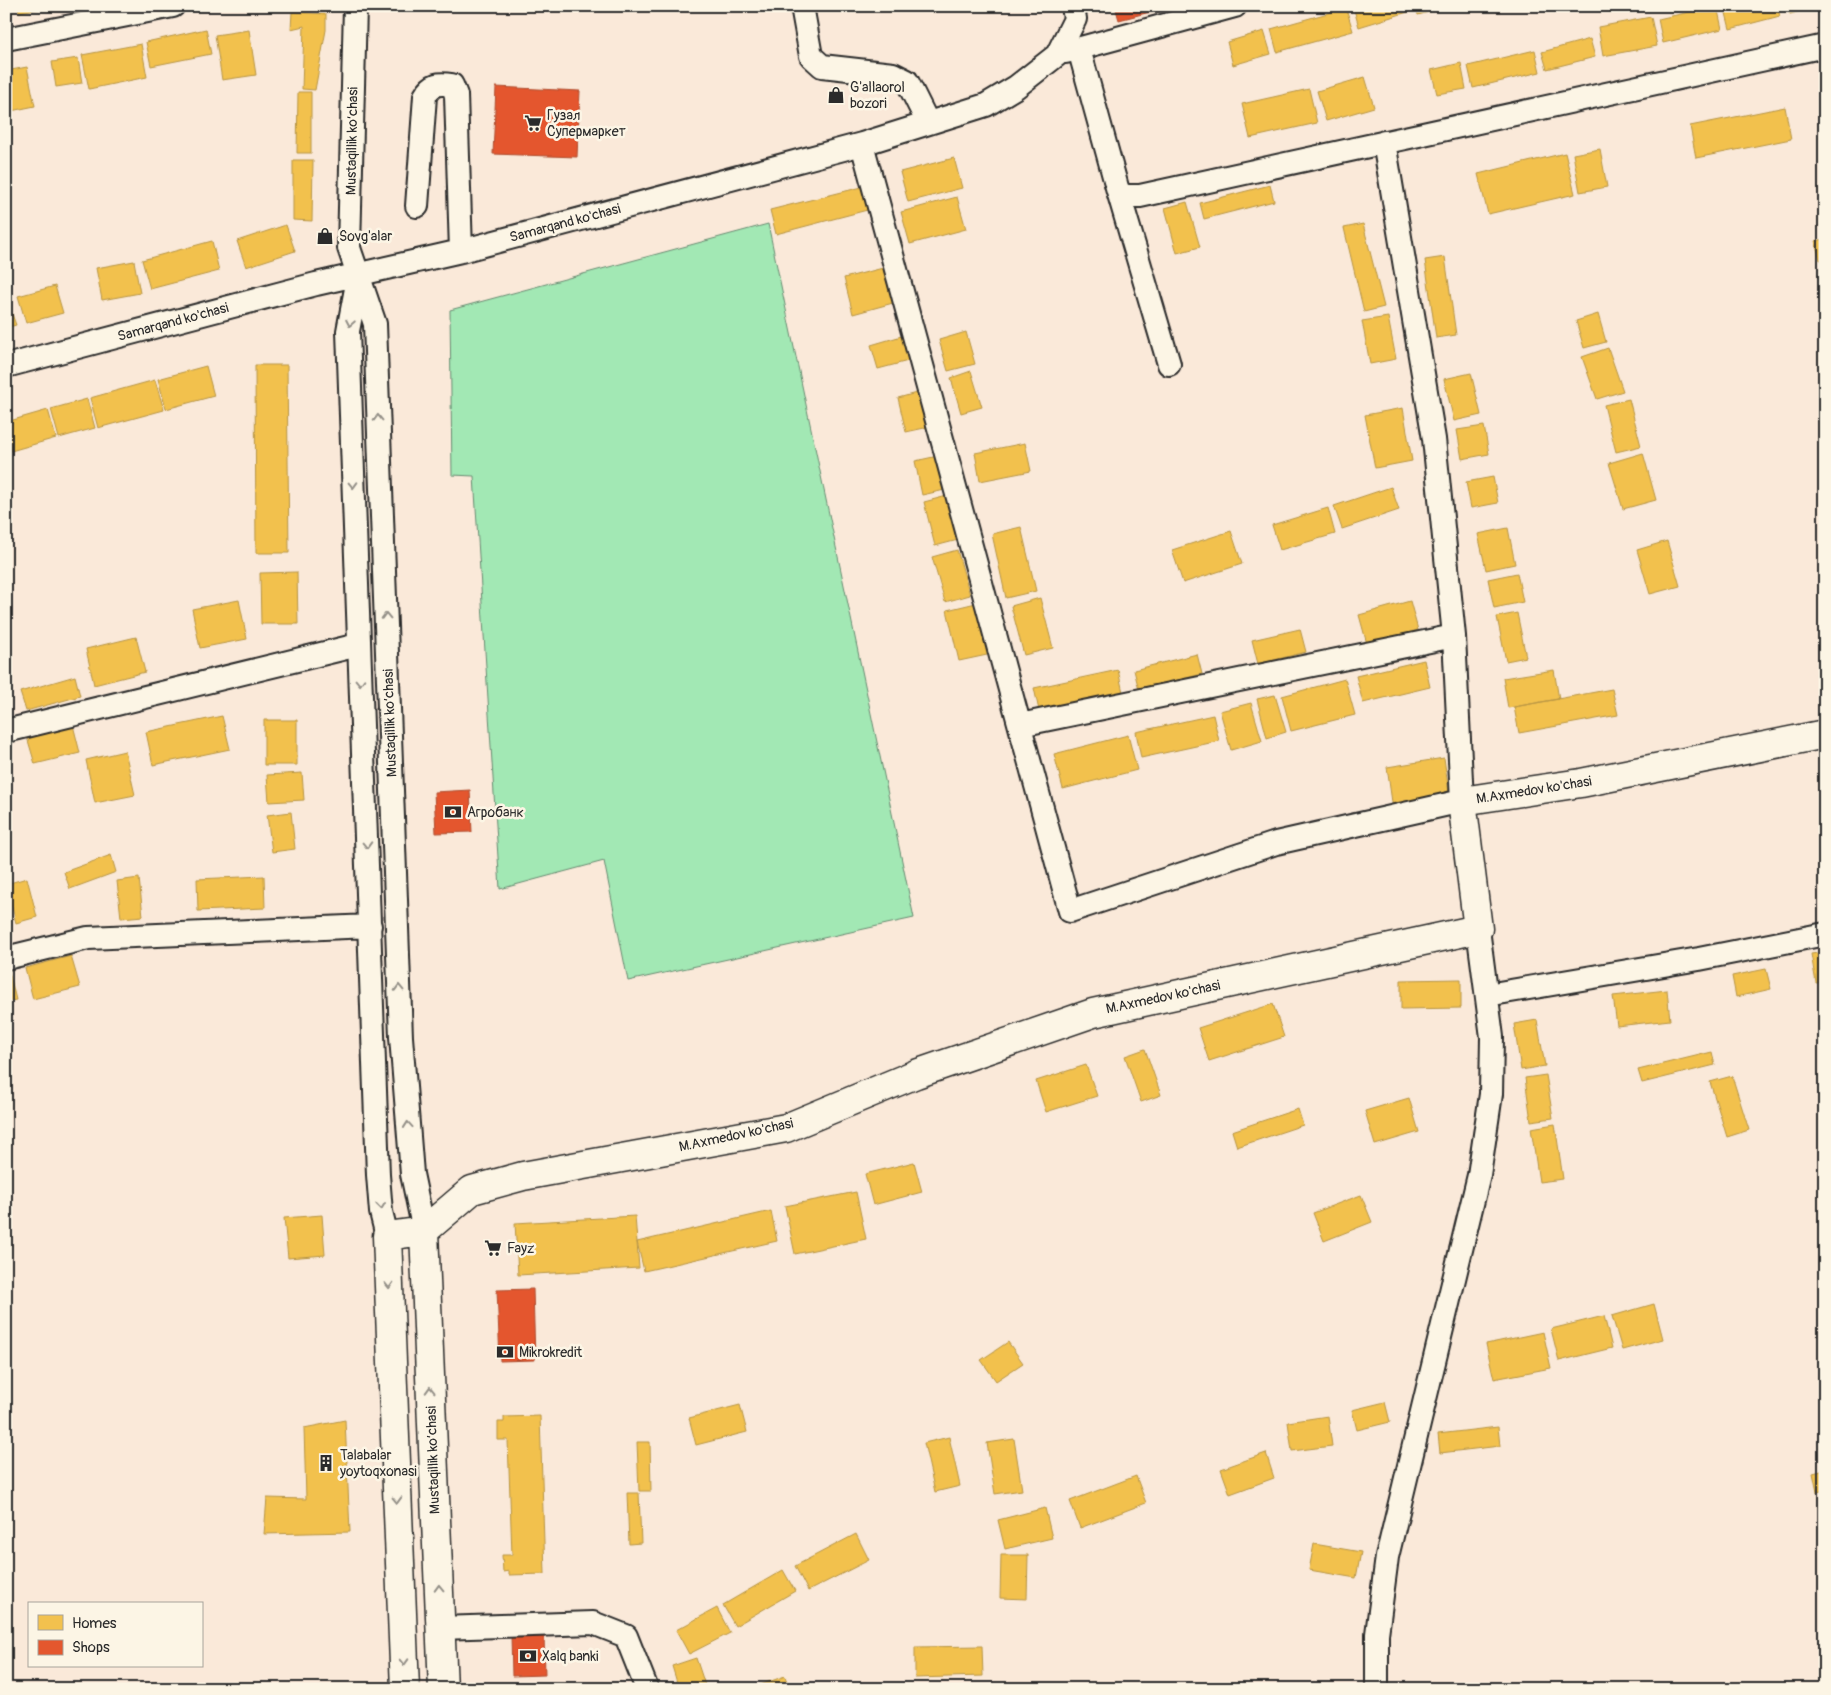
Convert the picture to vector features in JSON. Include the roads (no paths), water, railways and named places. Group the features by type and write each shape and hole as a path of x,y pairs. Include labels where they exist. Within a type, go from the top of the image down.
{"main road":[{"name":"M.Axmedov ko'chasi","path":"424,1231 472,1190 523,1176 786,1128 916,1074 1093,1013 1478,928 1463,809 1825,734"},
{"path":"405,1689 387,1236 424,1231"},
{"name":"Mustaqillik ko’chasi","path":"424,1231 443,1689"}],"street":[{"path":"6,39 144,9 173,6"},
{"name":"Mustaqillik ko’chasi","path":"356,6 349,248 375,324 401,1036 412,1174 424,1231"},
{"path":"802,6 811,56 822,66 893,74 907,81 928,123"},
{"name":"Samarqand ko'chasi","path":"6,366 316,284 461,251 862,144 986,105 1068,52 1075,19 1073,6"},
{"path":"1169,364 1118,191 1068,52 1235,6"},
{"path":"1118,191 1125,196 1140,196 1825,46"},
{"path":"417,206 425,96 430,87 439,83 452,85 456,95 461,251"},
{"path":"862,144 1070,911 1276,843 1463,809 1454,636 1434,439 1384,142"},
{"name":"Mustaqillik ko’chasi","path":"359,275 348,331 378,1175 381,1212 387,1236"},
{"path":"1020,725 1454,636"},
{"path":"6,731 358,645"},
{"path":"6,958 88,938 370,926"},
{"path":"1376,1689 1377,1634 1387,1557 1479,1175 1491,1094 1492,1037 1478,928"},
{"path":"1487,995 1699,959 1825,934"},
{"path":"440,1628 593,1623 626,1636 647,1689"}],"place":[{"name":"G'allaorol bozori","path":"836,95"},
{"name":"Гузал Супермаркет","path":"533,123"},
{"name":"Sovg'alar","path":"325,236"},
{"name":"Агробанк","path":"453,812"},
{"name":"Fayz","path":"493,1248"},
{"name":"Mikrokredit","path":"505,1352"},
{"name":"Talabalar yoytoqxonasi","path":"326,1463"},
{"name":"Xalq banki","path":"528,1656"}]}
